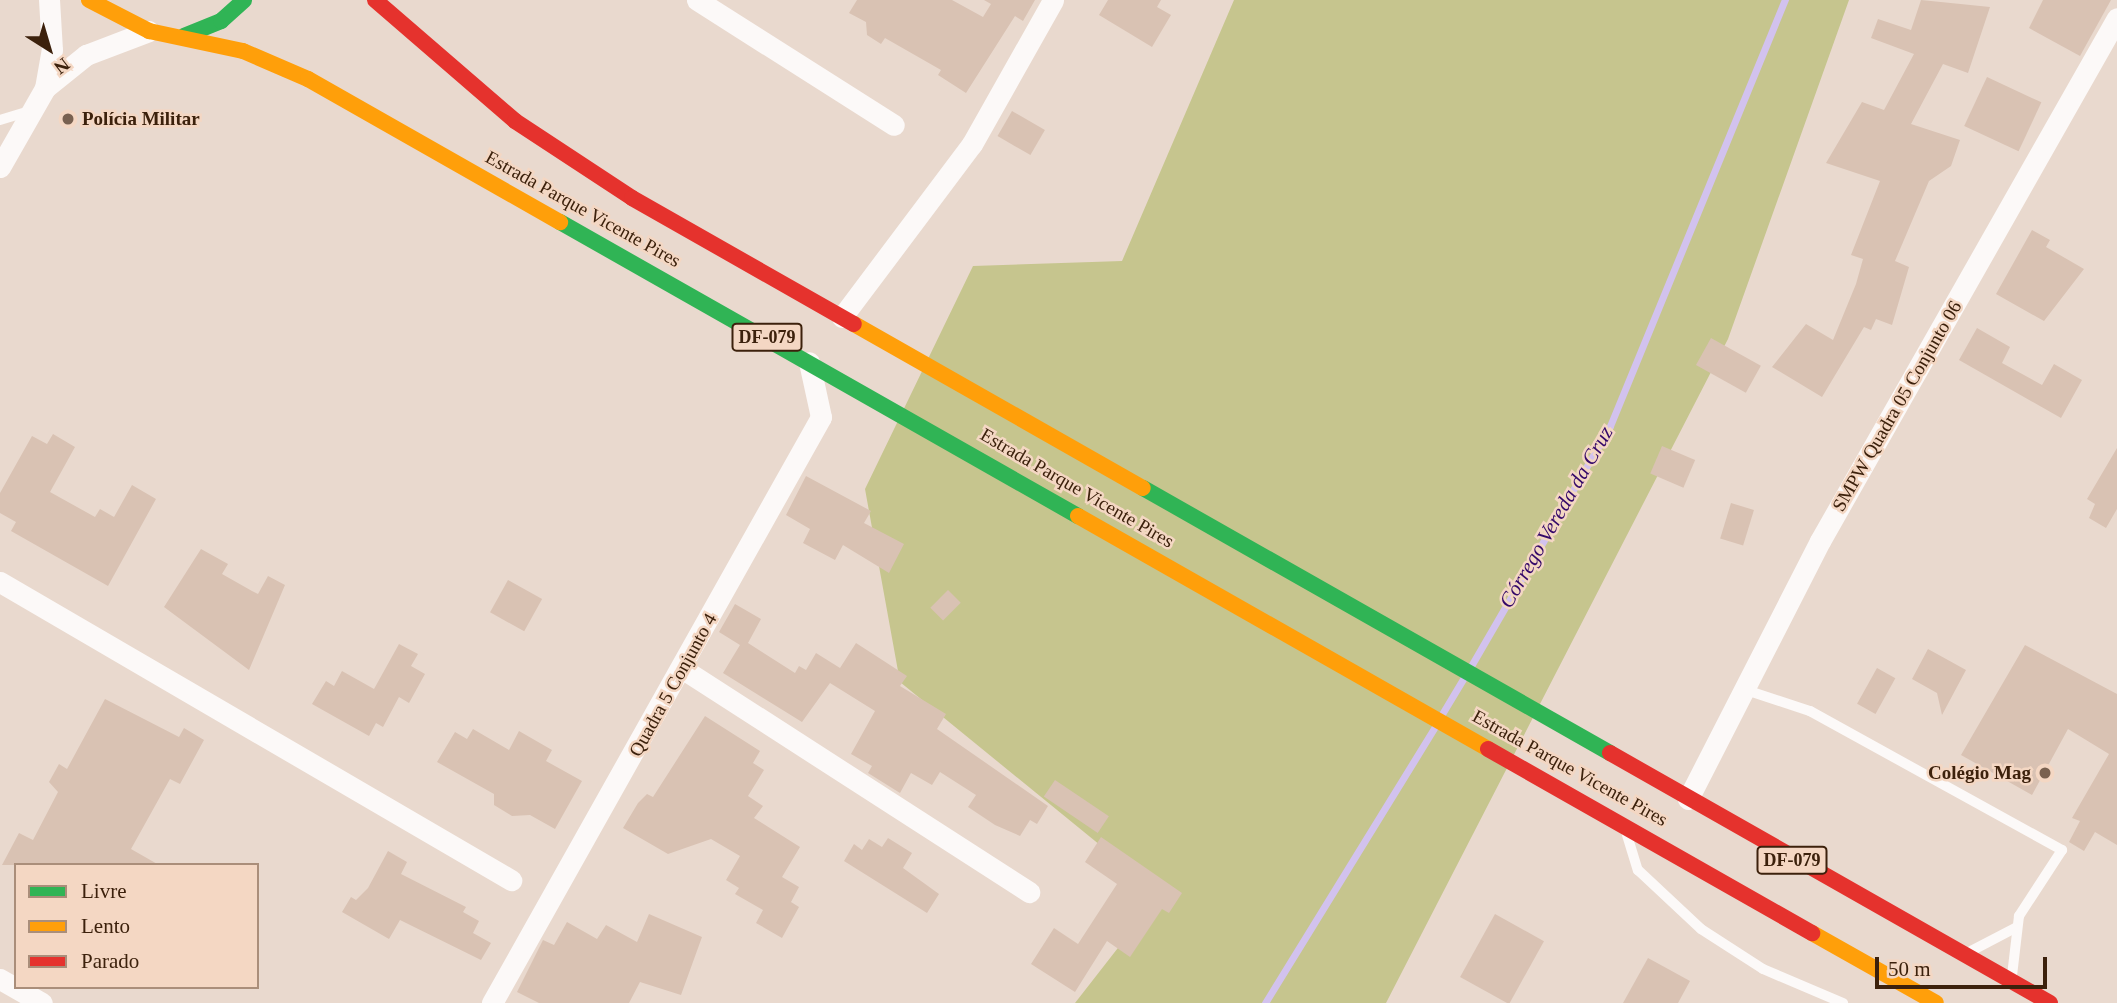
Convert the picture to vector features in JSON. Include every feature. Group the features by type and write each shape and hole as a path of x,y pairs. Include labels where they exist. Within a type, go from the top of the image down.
{"main road":[{"name":"DF-079","path":"89,0 149,31 184,36"},
{"path":"184,36 221,21 244,0"},
{"name":"Estrada Parque Vicente Pires","path":"375,0 515,121 632,198 1381,624 1535,716 1688,799 1960,957 2050,1003"},
{"name":"Estrada Parque Vicente Pires","path":"184,36 308,79 1626,823 1936,1003"}],"street":[{"path":"45,88 52,43 49,0"},
{"path":"697,0 894,125"},
{"path":"842,317 972,144 1053,0"},
{"name":"SMPW Quadra 05 Conjunto 06","path":"1688,799 1742,689 2117,18"},
{"path":"3,158 45,88 86,55 149,31"},
{"name":"Quadra 5 Conjunto 4","path":"492,1003 683,669 821,416 808,360"},
{"path":"0,582 511,880"},
{"path":"683,669 1029,892"},
{"path":"18,989 42,1003"}],"lane":[{"path":"0,120 32,110"},
{"path":"1742,689 1810,712 2062,849 2015,928 2011,982"},
{"path":"1626,823 1638,870 1701,929 1763,969 1843,1003"},
{"path":"1960,957 2015,928"}],"shaded area":[{"path":"1234,0 1849,0 1728,339 1386,1003 1075,1003 1160,894 900,682 865,489 973,266 1122,261"}],"building":[{"path":"857,0 952,0 983,17 991,4 984,0 1035,0 1023,21 1015,16 966,93 938,75 941,70 885,38 881,44 867,35 866,22 849,13"},
{"path":"1108,0 1161,0 1157,7 1171,15 1152,47 1099,15"},
{"path":"1921,0 1990,7 1968,73 1943,64 1911,124 1960,140 1951,166 1929,181 1895,261 1909,267 1892,325 1876,319 1871,330 1864,327 1822,397 1772,367 1806,324 1833,340 1856,284 1863,259 1851,255 1880,181 1826,163 1862,102 1884,110 1914,54 1871,38 1878,19 1911,30"},
{"path":"2043,0 2111,0 2080,56 2029,28"},
{"path":"1987,77 2041,102 2019,151 1964,126"},
{"path":"1012,111 1045,130 1030,155 998,136"},
{"path":"2032,230 2050,240 2046,247 2084,269 2044,321 1996,294"},
{"path":"1977,328 2010,347 2002,363 2042,385 2054,364 2082,380 2061,418 1959,360"},
{"path":"1711,338 1761,366 1746,393 1696,365"},
{"path":"53,434 75,447 50,492 95,517 100,509 114,517 132,485 156,499 108,586 11,531 16,522 0,513 0,493 32,436 47,444"},
{"path":"1662,446 1695,460 1683,488 1650,474"},
{"path":"2117,448 2117,509 2106,528 2089,518 2095,504 2087,499"},
{"path":"806,476 871,511 864,523 904,544 889,573 843,545 835,560 803,543 810,529 786,515"},
{"path":"1731,503 1754,510 1743,545 1720,538"},
{"path":"201,549 228,564 222,574 258,594 268,576 285,585 249,670 164,607"},
{"path":"508,580 542,599 524,631 490,612"},
{"path":"948,590 961,603 943,620 930,608"},
{"path":"735,604 761,619 748,643 795,673 799,666 806,670 816,653 840,668 856,643 907,676 900,686 946,714 937,729 1048,806 1037,824 1030,820 1020,836 995,825 968,807 976,795 940,772 932,785 911,773 900,793 868,773 872,766 851,754 875,711 830,683 802,722 723,673 740,645 719,632"},
{"path":"399,644 418,654 411,666 425,674 409,703 399,697 383,727 376,723 369,736 312,704 326,681 334,686 342,671 374,689"},
{"path":"2025,645 2117,694 2117,845 2095,832 2084,851 2069,842 2080,821 2072,818 2109,754 2068,729 2032,795 1961,755"},
{"path":"1928,649 1966,670 1942,715 1937,693 1912,679"},
{"path":"1877,668 1895,678 1875,714 1857,704"},
{"path":"105,699 179,737 184,728 204,740 180,784 170,779 131,849 156,863 2,865 19,833 33,840 58,792 49,782 59,764 67,769"},
{"path":"705,716 760,751 753,763 764,770 748,796 763,806 754,818 800,847 782,877 799,887 791,902 799,907 782,938 756,923 763,910 735,894 739,888 726,880 740,856 711,839 668,854 623,828 638,803 647,794 653,797"},
{"path":"473,729 509,750 519,731 552,750 546,761 582,781 555,829 530,815 512,816 494,805 494,794 437,762 455,732 467,739"},
{"path":"1055,780 1109,816 1098,833 1044,797"},
{"path":"1101,837 1182,893 1169,913 1162,909 1130,957 1107,941 1075,992 1031,964 1054,928 1078,944 1117,884 1085,862"},
{"path":"888,838 912,853 903,868 939,894 927,913 844,861 854,844 862,850 869,839 882,847"},
{"path":"388,851 407,862 401,874 466,907 463,912 479,921 473,933 491,943 481,960 400,920 389,939 342,912 351,897 356,900 368,888"},
{"path":"649,914 702,937 681,995 640,982 629,1003 539,1003 517,992 543,940 554,945 567,922 597,939 606,925 637,942"},
{"path":"1495,914 1544,941 1510,1003 1460,977"},
{"path":"1648,958 1690,981 1678,1003 1623,1003"}],"waterway":[{"name":"Córrego Vereda da Cruz","path":"1471,666 1610,426 1785,0"},
{"name":"Córrego Vereda da Cruz","path":"1442,714 1463,679"},
{"name":"Córrego Vereda da Cruz","path":"1265,1003 1435,727"}],"traffic: fast":[{"path":"184,36 221,21 244,0"},
{"path":"560,222 1078,516"},
{"path":"1143,488 1610,753"}],"traffic: slow":[{"path":"89,0 149,31 243,51 308,79 560,222"},
{"path":"854,324 1143,488"},
{"path":"1078,516 1488,749"},
{"path":"1812,933 1936,1003"}],"traffic: jam":[{"path":"375,0 515,121 632,198 854,324"},
{"path":"1488,749 1812,933"},
{"path":"1610,753 2050,1003"}],"place":[{"name":"Polícia Militar","path":"68,119"},
{"name":"Colégio Mag","path":"2045,773"}]}
